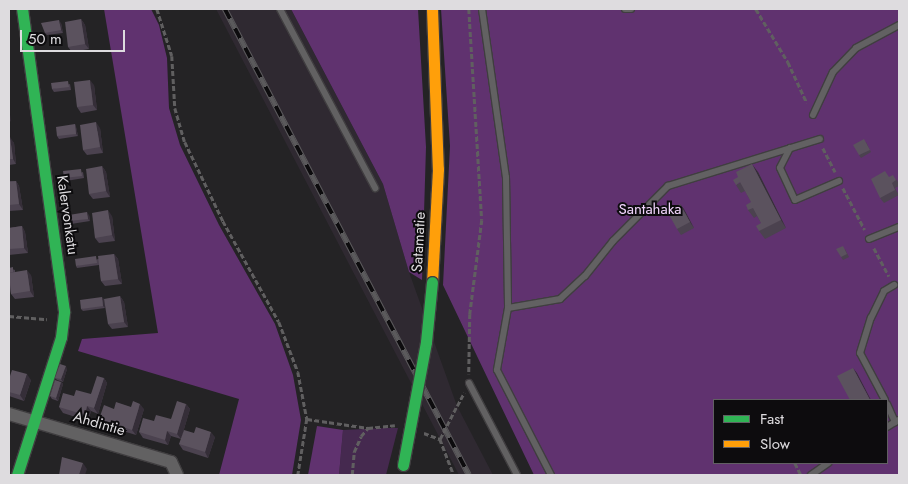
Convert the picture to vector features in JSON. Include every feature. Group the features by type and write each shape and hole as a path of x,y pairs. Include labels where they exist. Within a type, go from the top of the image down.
{"street":[{"name":"Kalervonkatu","path":"17,475 35,422 64,320 22,9"},
{"name":"Satamatie","path":"402,470 426,342 432,282 438,169 432,9"},
{"name":"Ahdintie","path":"9,414 171,462 177,472"}],"lane":[{"path":"280,9 375,188"},
{"path":"482,9 506,177 508,308 497,370 551,475"},
{"path":"625,9 631,9"},
{"path":"813,115 833,72 856,48 899,25"},
{"path":"508,308 560,299 585,276 613,241 668,186 820,139"},
{"path":"790,148 780,168 795,200 839,182"},
{"path":"869,239 899,227"},
{"path":"884,399 860,353 871,318 884,291 894,285"},
{"path":"469,383 517,475"},
{"path":"888,406 897,421"},
{"path":"811,475 827,464"}],"path":[{"path":"157,9 172,56 175,108 185,142 223,221 279,322 298,372 307,419 298,475"},
{"path":"469,9 482,220 470,314 469,383"},
{"path":"756,9 788,62 813,115"},
{"path":"820,139 839,182 894,285"},
{"path":"9,316 64,320"},
{"path":"440,440 457,406"},
{"path":"307,419 368,428"}],"shaded area":[{"path":"216,9 291,9 383,184 409,272 457,406 493,475 459,475"},
{"path":"398,428 386,475 339,475 343,430"}],"green space":[{"path":"104,9 151,9 159,25 167,58 169,108 180,145 219,225 275,324 293,375 301,420 292,475 219,475 239,399 78,351 82,339 158,333"},
{"path":"291,9 418,9 426,147 422,280 409,272 383,184"},
{"name":"Santahaka","path":"441,9 899,9 899,475 534,475 443,285 450,146"},
{"path":"317,426 343,430 339,475 308,475"}],"building":[{"path":"81,19 85,44 68,47 65,22"},
{"path":"59,20 61,30 45,33 41,23"},
{"path":"90,80 93,105 77,107 74,82"},
{"path":"68,81 69,87 52,89 51,83"},
{"path":"96,122 100,147 83,150 80,125"},
{"path":"75,124 76,134 57,136 56,127"},
{"path":"10,137 13,159 9,159"},
{"path":"864,139 870,150 859,155 853,145"},
{"path":"752,164 781,220 759,231 756,226 761,223 753,208 748,210 746,205 751,202 740,182 736,185 733,180 738,177 736,172"},
{"path":"102,166 106,191 89,194 86,169"},
{"path":"81,169 82,176 64,178 63,171"},
{"path":"885,171 889,177 893,175 896,180 892,183 895,190 880,198 871,179"},
{"path":"16,181 19,204 9,205 9,182"},
{"path":"680,204 690,222 677,229 667,211"},
{"path":"108,210 112,235 95,238 92,213"},
{"path":"87,212 88,219 69,221 69,215"},
{"path":"22,226 24,248 9,249 9,228"},
{"path":"843,246 847,254 841,257 836,249"},
{"path":"114,254 118,279 101,281 98,256"},
{"path":"96,256 97,263 76,266 75,259"},
{"path":"13,267 13,272 9,273 9,268"},
{"path":"27,270 30,291 11,294 9,273"},
{"path":"120,296 124,322 108,324 104,299"},
{"path":"102,297 103,306 81,309 80,300"},
{"path":"60,364 66,366 61,379 55,378"},
{"path":"853,368 869,399 849,399 837,376"},
{"path":"12,370 27,374 20,395 9,392 9,376"},
{"path":"97,376 104,378 94,408 87,406 85,415 59,407 63,393 74,396 76,390 91,394"},
{"path":"55,380 61,382 56,398 50,396"},
{"path":"133,401 140,404 132,430 99,419 104,405 114,409 116,402 131,407"},
{"path":"177,401 186,404 177,434 167,431 165,440 139,432 143,418 154,421 156,415 171,419"},
{"path":"196,427 211,432 205,452 179,444 184,430 194,433"},
{"path":"62,457 83,463 79,475 59,475"}],"railway":[{"path":"225,9 469,475"}],"traffic: fast":[{"path":"17,475 61,337 64,311 22,9"},
{"path":"403,465 426,342 432,282"}],"traffic: slow":[{"path":"432,9 438,169 432,282"}]}
